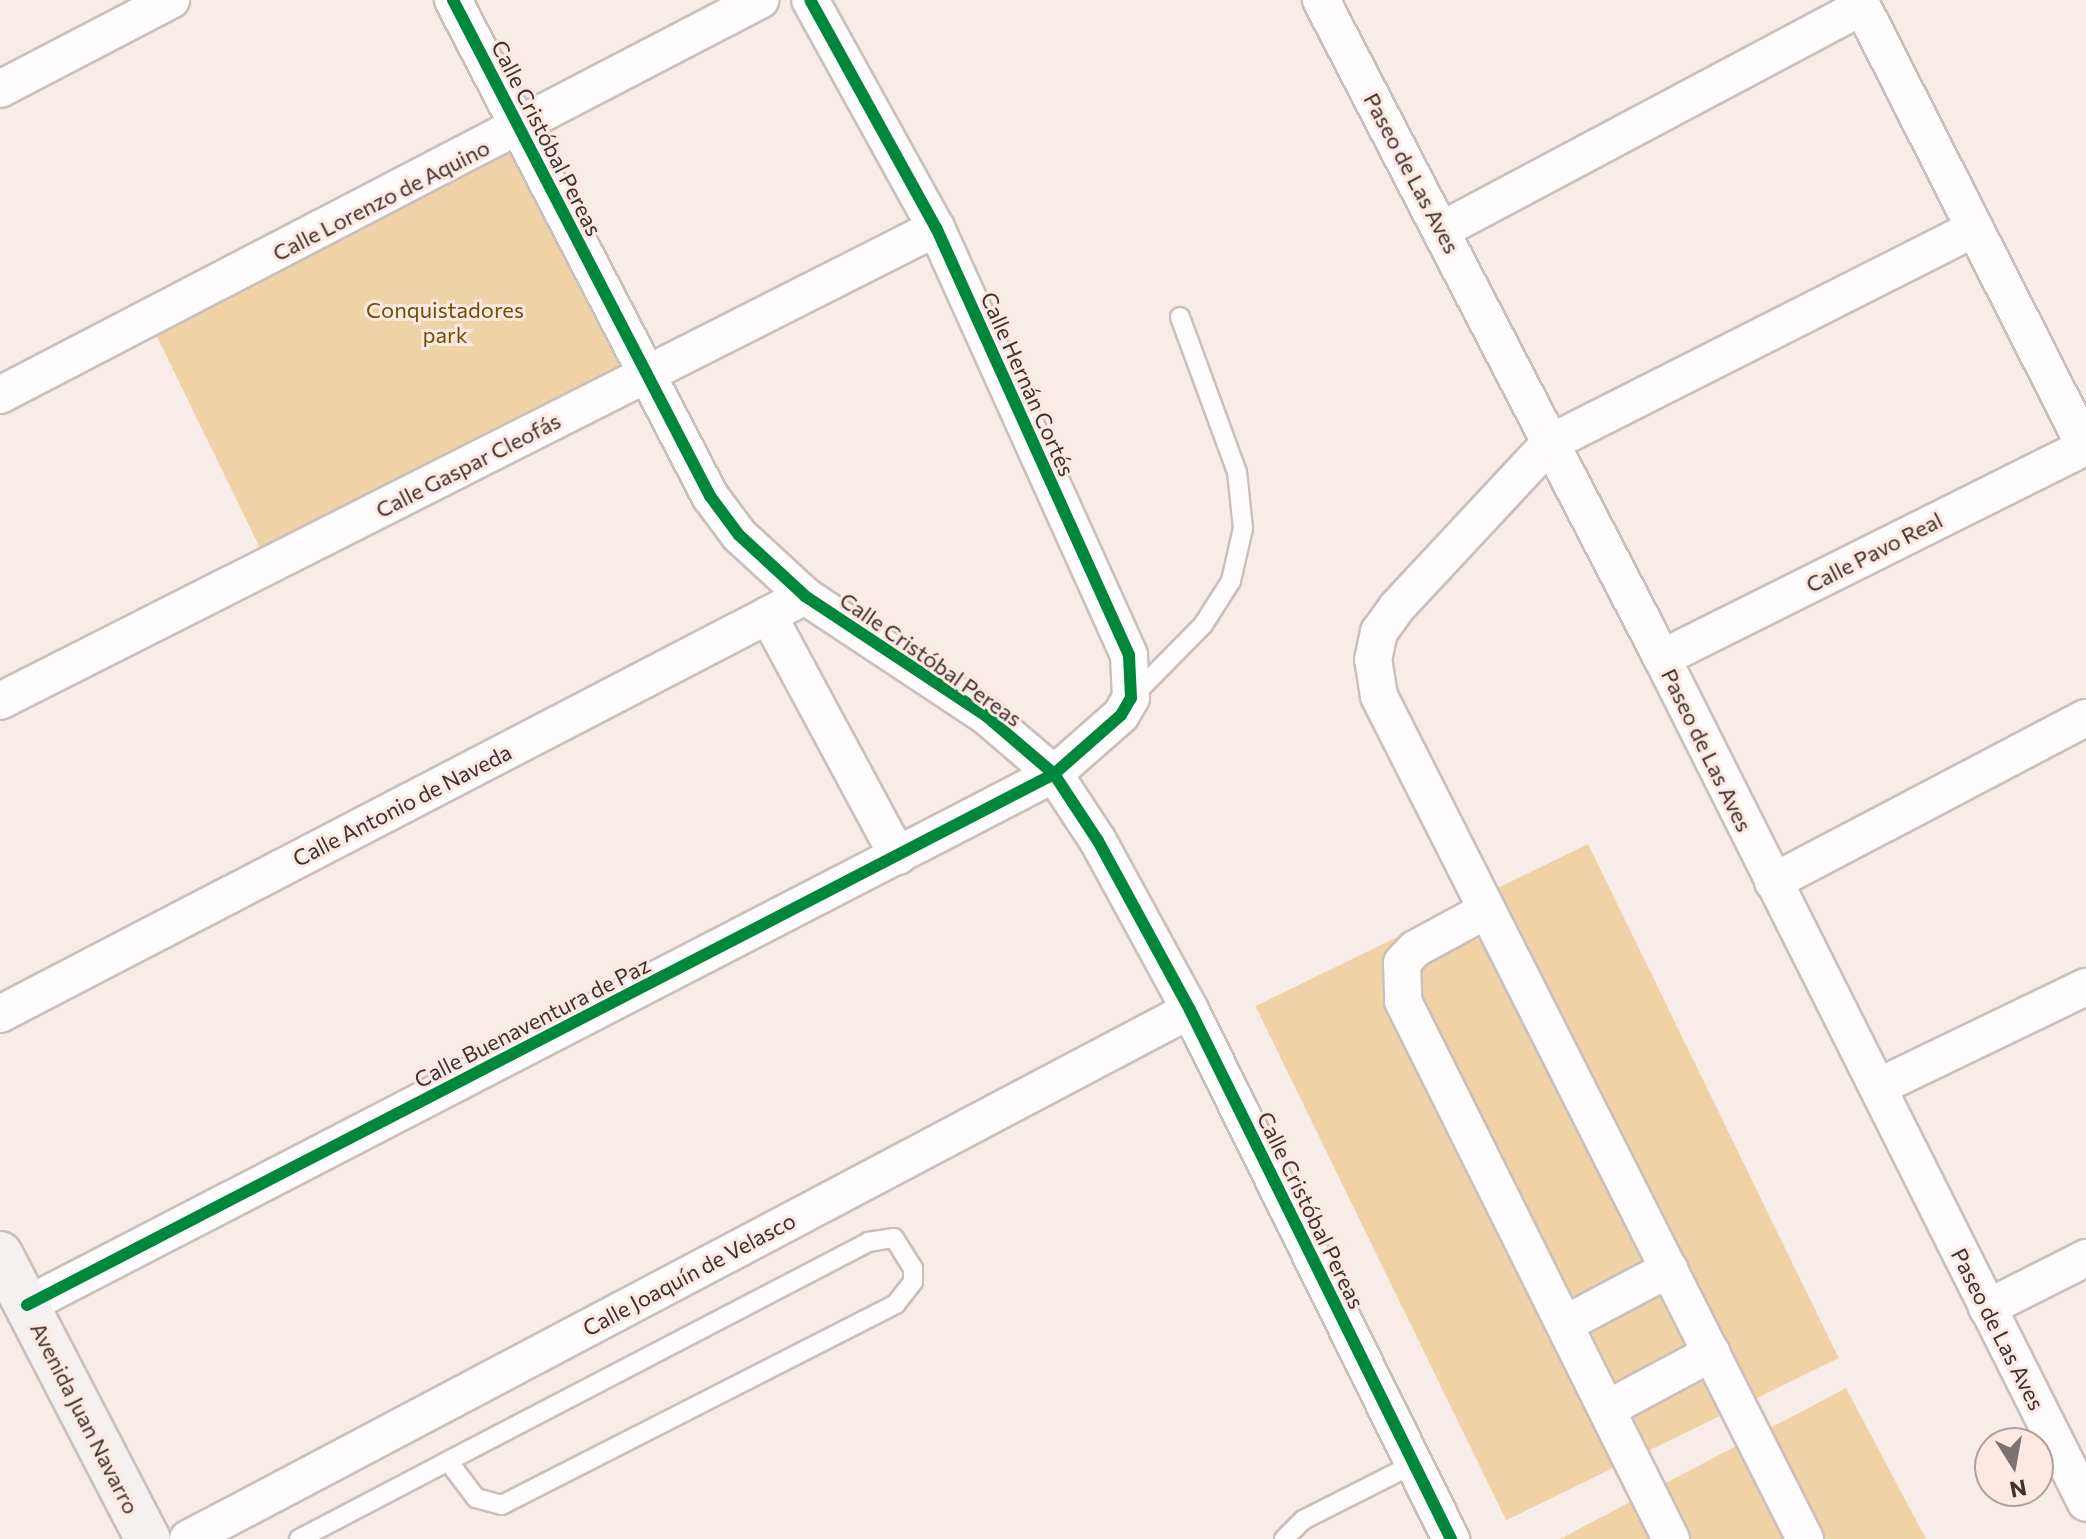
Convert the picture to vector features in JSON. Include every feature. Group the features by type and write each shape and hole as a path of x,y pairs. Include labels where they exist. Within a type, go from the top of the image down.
{"main road":[{"name":"Avenida Juan Navarro","path":"0,1254 148,1539"}],"street":[{"path":"0,89 171,0"},
{"name":"Calle Cristóbal Pereas","path":"453,0 710,496 768,567 805,596 985,715 1054,774 1098,841 1190,1010 1451,1539"},
{"name":"Calle Lorenzo de Aquino","path":"0,395 520,129 760,0"},
{"name":"Calle Hernán Cortés","path":"810,0 936,228 1129,655 1131,698"},
{"path":"1442,230 1860,4 2086,447"},
{"name":"Paseo de Las Aves","path":"1336,5 1442,230 1662,658 2086,1503"},
{"name":"Calle Gaspar Cleofás","path":"0,701 936,228"},
{"path":"1805,1539 1379,696 1373,660 1379,632 1397,607 1550,443 1975,228"},
{"name":"Calle Pavo Real","path":"1662,658 2086,447"},
{"name":"Calle Antonio de Naveda","path":"0,1014 805,596"},
{"path":"768,615 898,856"},
{"path":"1054,774 1121,715 1131,698"},
{"path":"1773,882 2086,718"},
{"name":"Calle Buenaventura de Paz","path":"27,1305 1054,774"},
{"path":"1487,910 1409,956 1400,981 1403,1001 1671,1539"},
{"path":"1878,1087 2086,987"},
{"name":"Calle Joaquín de Velasco","path":"188,1539 1190,1010"},
{"path":"1987,1308 2086,1258"},
{"path":"1565,1324 1669,1269"},
{"path":"1607,1409 1712,1353"}],"lane":[{"path":"1131,698 1203,625 1231,581 1243,528 1237,472 1180,317"},
{"path":"299,1539 448,1461 868,1242 894,1238 913,1268 913,1282 896,1304 502,1505 476,1498 448,1461"},
{"path":"1284,1539 1303,1520 1414,1464"}],"green space":[{"name":"Conquistadores park","path":"508,137 628,383 266,560 146,314"},
{"path":"1588,844 1839,1358 1506,1520 1255,1006"},
{"path":"1846,1388 1926,1539 1560,1539"}],"cycle path":[{"path":"453,0 710,496 739,535 805,596 985,715 1054,774 1098,841 1190,1010 1451,1539"},
{"path":"27,1305 1054,774 1121,715 1131,698 1129,655 936,228 810,0"}]}
